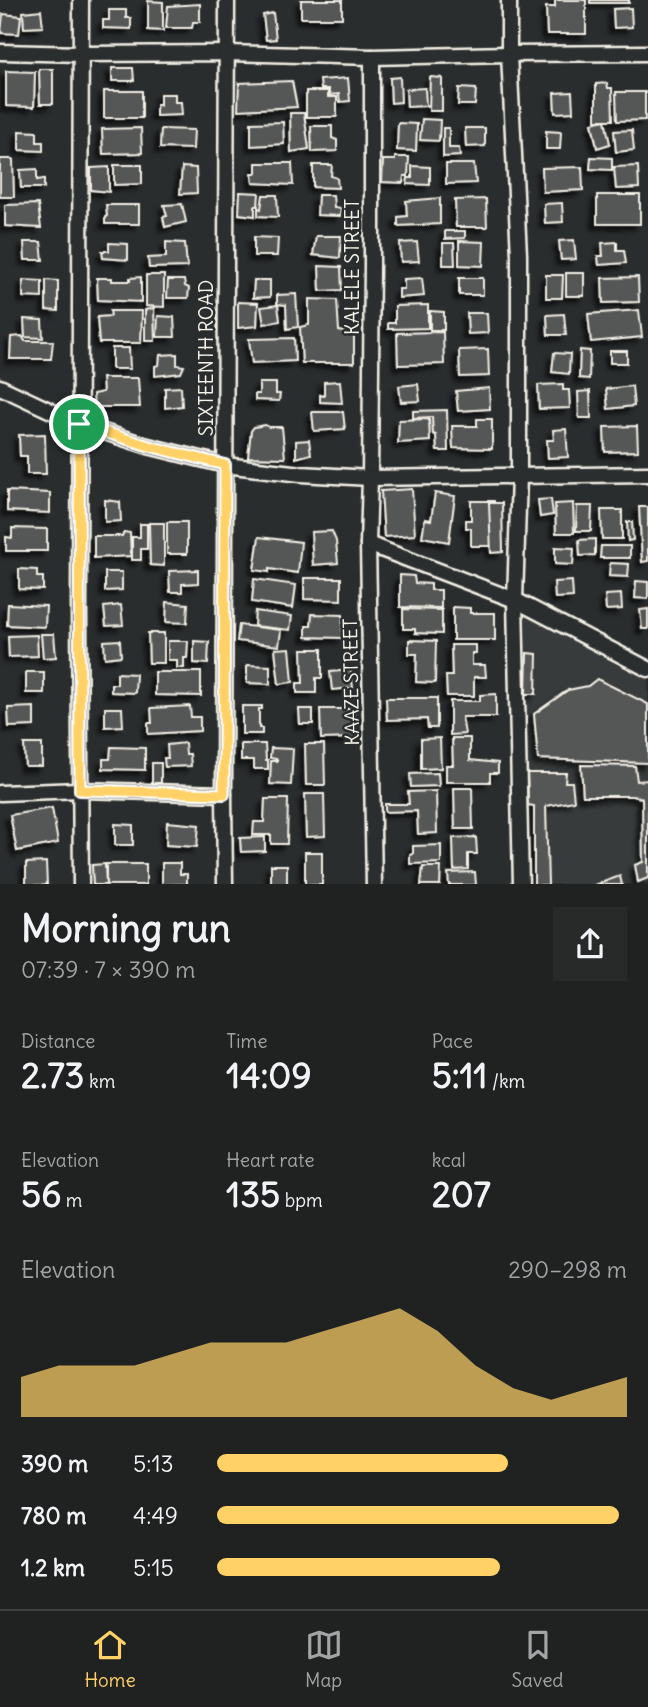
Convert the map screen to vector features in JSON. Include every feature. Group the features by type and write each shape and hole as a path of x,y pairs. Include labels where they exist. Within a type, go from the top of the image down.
{"street":[{"path":"81,0 81,884"},
{"name":"SIXTEENTH ROAD","path":"225,884 227,0"},
{"path":"509,0 509,54 519,255 519,476 515,600 521,884"},
{"path":"0,52 372,57 648,53"},
{"name":"KALELE STREET","path":"370,478 372,57"},
{"path":"0,387 79,424 149,446 225,465 301,474 370,478 648,474"},
{"name":"KAAZE STREET","path":"370,478 368,544 374,884"},
{"path":"368,544 515,600 648,669"},
{"path":"0,793 80,790 224,794"}],"shaded area":[{"path":"518,612 648,666 648,884 527,884"}],"building":[{"path":"301,0 342,0 342,18 301,18"},
{"path":"555,0 586,0 586,34 547,34 546,7 555,7"},
{"path":"590,0 629,0 629,3 590,3"},
{"path":"148,1 163,2 163,31 148,30"},
{"path":"200,4 200,22 193,22 192,28 166,28 168,6"},
{"path":"631,8 632,27 614,28 613,9"},
{"path":"41,10 43,27 24,28 23,12"},
{"path":"109,10 126,10 126,18 131,18 131,29 103,28 103,20 109,20"},
{"path":"273,13 276,39 266,40 263,15"},
{"path":"3,14 21,16 19,34 1,33"},
{"path":"112,68 133,68 134,81 112,81"},
{"path":"39,69 53,69 53,104 40,104"},
{"path":"6,71 35,72 34,107 6,106"},
{"path":"400,77 401,102 391,103 390,78"},
{"path":"430,77 442,78 442,111 429,111"},
{"path":"348,78 350,101 340,102 339,94 329,95 329,89 321,89 320,80"},
{"path":"292,81 297,107 238,110 239,83"},
{"path":"607,83 608,88 612,88 613,120 596,120 596,84"},
{"path":"425,88 426,106 407,107 406,89"},
{"path":"459,88 476,89 475,105 458,105"},
{"path":"104,91 142,91 142,118 104,118"},
{"path":"306,91 328,91 328,97 337,97 337,117 306,117"},
{"path":"572,92 573,112 555,113 554,93"},
{"path":"616,92 645,92 645,120 617,121"},
{"path":"160,94 175,94 175,102 181,102 182,115 156,116"},
{"path":"290,113 304,113 309,149 291,152"},
{"path":"422,119 440,120 439,141 420,140"},
{"path":"605,120 610,144 597,148 592,123"},
{"path":"283,122 284,144 251,146 251,123"},
{"path":"398,123 417,124 416,151 397,150"},
{"path":"311,126 332,126 332,138 337,140 337,151 312,152"},
{"path":"141,128 142,153 103,154 102,129"},
{"path":"443,128 449,128 449,148 459,148 460,156 443,157"},
{"path":"465,128 485,128 485,146 466,147"},
{"path":"161,129 194,130 193,149 160,148"},
{"path":"632,130 634,150 616,152 614,131"},
{"path":"19,131 37,132 37,142 43,142 43,151 19,150"},
{"path":"546,131 561,132 560,149 546,149"},
{"path":"395,157 409,157 408,176 404,176 403,183 382,182 383,160 395,160"},
{"path":"591,157 612,158 612,170 590,169"},
{"path":"0,159 13,159 14,197 0,197"},
{"path":"256,163 292,163 293,185 253,183 252,173 256,173"},
{"path":"446,164 474,164 476,183 446,184"},
{"path":"114,165 142,165 142,184 114,185"},
{"path":"313,165 332,165 331,176 337,178 338,188 313,187"},
{"path":"412,166 430,167 430,185 407,184 408,178 412,178"},
{"path":"638,166 639,188 616,189 614,167"},
{"path":"109,167 109,192 91,190 91,168"},
{"path":"182,167 196,168 197,193 180,194"},
{"path":"582,167 583,190 543,192 542,168"},
{"path":"37,169 37,180 44,179 44,188 21,188 20,170"},
{"path":"240,192 259,193 255,216 239,214"},
{"path":"263,195 277,195 278,217 258,216"},
{"path":"318,195 333,195 334,207 341,208 340,216 317,215"},
{"path":"597,195 640,195 640,224 597,224"},
{"path":"440,198 440,224 398,226 398,217 407,216 406,201"},
{"path":"486,199 487,227 456,227 455,200"},
{"path":"562,203 563,222 545,223 544,204"},
{"path":"38,204 41,228 5,226 5,205"},
{"path":"182,204 186,222 165,227 163,217 167,216 164,205"},
{"path":"106,205 139,205 139,224 105,224"},
{"path":"445,231 465,231 465,238 445,239"},
{"path":"316,236 341,236 340,258 313,255"},
{"path":"254,237 278,238 277,256 254,256"},
{"path":"574,240 576,259 561,260 559,241"},
{"path":"459,241 484,242 483,266 459,265"},
{"path":"24,242 41,242 43,260 25,260"},
{"path":"166,242 185,243 187,267 149,268 148,258 166,257"},
{"path":"417,242 419,261 401,262 400,243"},
{"path":"617,242 617,250 624,250 626,263 599,265 598,256 603,256 602,243"},
{"path":"109,243 128,244 128,260 103,258 102,251 109,251"},
{"path":"443,243 454,243 455,265 443,265"},
{"path":"319,266 341,267 342,290 320,291"},
{"path":"566,273 584,273 584,296 566,296"},
{"path":"146,275 164,275 164,307 146,306"},
{"path":"546,275 563,275 562,298 546,298"},
{"path":"141,277 141,302 98,300 97,278 130,281 130,278"},
{"path":"638,277 639,302 603,303 602,278"},
{"path":"422,278 424,296 399,298 399,289 404,289 404,279"},
{"path":"459,278 483,278 483,295 459,295"},
{"path":"23,280 42,281 42,298 23,297"},
{"path":"46,280 58,281 58,311 46,310"},
{"path":"168,280 184,280 185,286 189,288 188,298 167,298"},
{"path":"254,280 270,280 270,297 253,298"},
{"path":"296,294 298,327 287,329 286,305 277,304 277,295"},
{"path":"309,299 337,300 339,331 354,333 354,363 302,363 300,327 309,325"},
{"path":"238,302 258,303 257,326 238,328"},
{"path":"278,305 280,321 264,324 261,307"},
{"path":"428,305 428,328 388,329 388,323 395,323 395,306"},
{"path":"154,308 155,341 145,341 145,310"},
{"path":"639,310 642,337 591,342 588,314"},
{"path":"110,311 142,311 141,343 99,343 97,317 111,316"},
{"path":"430,311 444,312 444,330 430,330"},
{"path":"467,313 487,313 488,333 468,334"},
{"path":"564,314 566,335 548,335 547,315"},
{"path":"158,316 174,317 175,337 157,337"},
{"path":"24,319 42,320 43,338 25,337"},
{"path":"443,332 444,364 398,365 397,333"},
{"path":"22,336 25,341 53,341 51,359 10,359 11,337"},
{"path":"294,338 295,361 252,363 249,339"},
{"path":"112,348 129,348 130,369 112,369"},
{"path":"488,349 489,376 460,377 459,350"},
{"path":"580,350 590,351 589,379 579,378"},
{"path":"610,351 627,351 627,363 610,363"},
{"path":"554,353 570,354 569,374 552,372"},
{"path":"177,354 177,365 184,366 181,373 155,376 155,366 159,365 160,355"},
{"path":"102,378 138,378 140,407 94,407 93,394 103,392"},
{"path":"340,381 342,403 320,402 320,395 324,396 324,382"},
{"path":"259,383 276,383 276,394 280,394 279,401 255,400 255,394 259,394"},
{"path":"418,384 420,401 401,402 399,386"},
{"path":"563,384 563,390 569,390 570,408 539,409 538,385"},
{"path":"632,386 634,406 608,409 606,389"},
{"path":"181,387 182,406 165,408 165,388"},
{"path":"489,388 490,409 458,411 456,391"},
{"path":"590,391 591,418 579,418 578,392"},
{"path":"447,410 448,451 437,451 432,417 413,418 413,411"},
{"path":"312,412 343,412 345,429 314,431"},
{"path":"429,419 430,441 398,443 399,420"},
{"path":"477,419 492,419 492,449 453,448 452,426 477,426"},
{"path":"637,426 638,451 605,452 604,427"},
{"path":"254,427 282,427 285,458 248,457 251,431"},
{"path":"566,429 568,457 548,458 547,440 554,440 553,430"},
{"path":"45,434 46,474 27,474 27,456 20,456 19,435"},
{"path":"309,440 311,454 296,458 296,441"},
{"path":"412,489 415,535 384,537 381,491"},
{"path":"7,491 50,493 50,513 7,511"},
{"path":"435,493 455,496 449,542 422,537 425,519 431,520"},
{"path":"551,499 553,515 540,517 538,500"},
{"path":"105,500 120,502 121,521 105,522"},
{"path":"471,501 494,501 495,546 471,546 471,528 466,528 466,520 471,520"},
{"path":"489,503 502,503 503,552 491,553"},
{"path":"573,503 574,533 556,533 555,504"},
{"path":"577,506 592,506 591,531 576,531"},
{"path":"639,507 648,507 648,561 642,562"},
{"path":"601,510 622,510 622,539 602,539"},
{"path":"167,522 187,522 187,554 167,554"},
{"path":"627,522 632,522 633,540 628,541"},
{"path":"149,523 164,523 164,566 150,565"},
{"path":"140,524 147,524 147,549 141,549 141,560 132,560 132,537 140,537"},
{"path":"12,528 47,529 47,551 6,551 6,537 12,538"},
{"path":"332,531 338,563 313,565 311,532"},
{"path":"124,532 130,533 131,556 94,558 94,536 122,536"},
{"path":"259,537 301,542 298,573 254,570"},
{"path":"595,539 595,555 580,556 579,540"},
{"path":"601,546 630,546 630,558 600,558"},
{"path":"555,547 574,548 573,565 555,564"},
{"path":"610,563 629,564 628,577 609,576"},
{"path":"19,569 37,570 37,577 43,577 43,590 19,589"},
{"path":"198,570 198,583 182,584 182,592 170,592 169,571"},
{"path":"105,572 122,572 122,590 105,591"},
{"path":"400,575 414,576 415,583 431,584 431,590 441,590 441,608 400,607"},
{"path":"304,578 341,578 341,600 304,599"},
{"path":"254,579 296,585 293,608 252,602"},
{"path":"572,581 573,597 555,598 554,582"},
{"path":"636,581 648,582 648,599 635,598"},
{"path":"621,594 622,609 606,610 605,595"},
{"path":"167,602 188,604 187,623 166,622"},
{"path":"8,604 46,606 45,627 7,625"},
{"path":"121,605 123,625 106,626 104,607"},
{"path":"453,607 470,608 470,613 495,613 495,640 453,640"},
{"path":"403,609 442,610 442,634 415,633 415,629 403,629"},
{"path":"648,609 648,629 642,629 640,610"},
{"path":"255,611 292,616 290,630 254,626"},
{"path":"312,614 343,615 342,638 306,637 306,626 311,626"},
{"path":"239,625 281,630 279,646 237,641"},
{"path":"148,633 164,633 164,663 149,663"},
{"path":"41,634 54,634 56,657 43,658"},
{"path":"37,635 38,656 9,657 8,636"},
{"path":"120,640 121,656 105,658 104,641"},
{"path":"409,640 436,641 435,683 416,682 417,654 409,654"},
{"path":"168,641 188,641 184,668 177,668 177,660 168,660"},
{"path":"194,641 209,642 208,664 194,663"},
{"path":"451,645 476,645 476,653 472,653 472,665 485,665 486,677 474,677 474,696 447,696 446,676 452,676"},
{"path":"290,648 293,682 279,684 275,649"},
{"path":"302,649 322,649 322,678 316,678 316,693 297,693 297,683 303,683"},
{"path":"527,653 537,654 536,694 526,694"},
{"path":"247,665 270,666 270,684 247,683"},
{"path":"351,670 353,688 332,690 330,672"},
{"path":"26,672 44,672 44,693 26,693"},
{"path":"155,672 201,672 201,696 155,695"},
{"path":"117,673 136,674 135,693 111,692 111,684 117,684"},
{"path":"597,679 648,704 648,763 538,759 534,714 568,690 588,686"},
{"path":"496,694 496,717 462,717 465,734 450,735 450,701 480,701 480,695"},
{"path":"386,698 437,698 437,728 428,728 427,719 387,720"},
{"path":"190,706 191,717 200,717 200,731 148,734 148,723 152,723 151,708"},
{"path":"242,706 262,706 262,709 259,709 259,728 262,728 262,734 242,734"},
{"path":"34,707 34,726 9,727 8,708"},
{"path":"105,708 122,708 123,726 105,727"},
{"path":"299,709 313,709 313,724 300,724"},
{"path":"320,709 354,709 355,738 321,739"},
{"path":"440,738 441,768 421,769 421,739"},
{"path":"452,738 470,738 470,760 498,763 498,773 490,773 490,782 446,782 446,765 453,765"},
{"path":"185,743 191,766 165,767 164,758 168,758 167,745"},
{"path":"24,744 42,744 42,766 25,766"},
{"path":"241,744 265,744 268,769 254,769 254,760 241,760"},
{"path":"305,744 324,744 325,785 306,785"},
{"path":"111,747 145,748 145,770 103,769 103,759 110,759"},
{"path":"271,748 293,749 291,785 270,784 271,761 277,761 270,758"},
{"path":"152,763 161,763 161,783 152,783"},
{"path":"581,765 635,766 637,781 648,780 648,878 638,882 635,865 643,862 642,798 583,796"},
{"path":"438,773 439,786 411,787 410,774"},
{"path":"527,773 566,773 565,782 572,782 574,801 546,806 548,884 534,884 534,806 528,805"},
{"path":"454,788 472,788 473,829 455,829"},
{"path":"436,791 437,833 418,834 417,811 385,812 385,804 409,804 408,792"},
{"path":"305,794 324,794 325,836 306,837"},
{"path":"265,799 288,799 287,844 271,844 271,835 253,835 254,822 264,822"},
{"path":"52,808 58,843 17,851 10,815"},
{"path":"167,822 199,825 197,847 166,845"},
{"path":"115,824 133,825 133,845 115,845"},
{"path":"265,837 265,851 241,852 240,838"},
{"path":"476,837 477,854 468,854 468,869 454,870 453,838"},
{"path":"441,845 441,863 410,864 413,846"},
{"path":"305,852 322,852 322,884 305,884"},
{"path":"46,862 47,884 26,884 26,863"},
{"path":"162,863 180,863 180,874 187,874 187,884 162,884"},
{"path":"105,864 106,884 93,884 92,865"},
{"path":"106,864 146,864 146,884 106,884"},
{"path":"271,865 287,865 287,884 271,884"},
{"path":"423,867 441,867 440,884 421,884"},
{"path":"475,872 476,884 449,884 448,873"},
{"path":"620,876 622,884 598,884"}],"route":[{"path":"79,424 149,446 225,465 224,794 80,790 79,424"}]}
